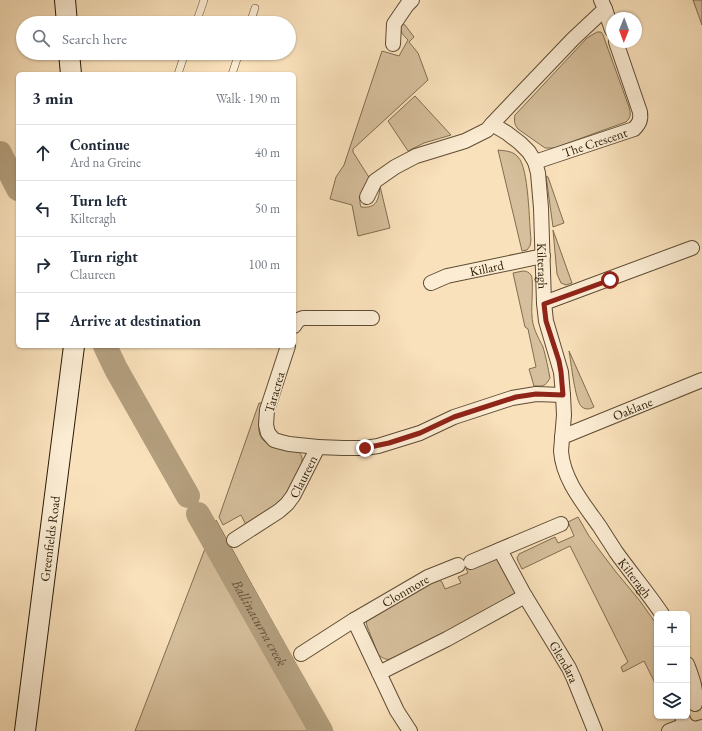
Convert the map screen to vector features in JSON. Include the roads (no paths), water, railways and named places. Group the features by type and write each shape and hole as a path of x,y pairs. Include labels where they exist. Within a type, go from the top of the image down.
{"street":[{"path":"65,0 66,16"},
{"path":"393,44 394,24 412,0"},
{"path":"367,197 375,181 395,167 416,156 464,142 487,130 603,5"},
{"name":"The Crescent","path":"535,162 634,129 639,124 641,119 640,112 618,48"},
{"path":"70,60 71,72"},
{"name":"Kilteragh","path":"492,124 507,133 529,152 535,162 538,173 541,208 544,304 546,321 559,361 563,395 564,415 561,451 563,463 579,497 617,553 637,578 660,611"},
{"path":"544,304 692,248"},
{"name":"Killard","path":"431,282 447,276 543,256"},
{"path":"296,323 298,320 303,318 372,318"},
{"name":"Greenfields Road","path":"25,731 74,348"},
{"name":"Taracrea","path":"287,348 267,410 266,425 268,433 274,440 281,442 318,447"},
{"name":"Oaklane","path":"562,437 702,380"},
{"name":"Claureen","path":"234,540 279,511 287,504 293,496 318,447 365,448 378,446 420,433 454,417 516,397 536,394 563,395"},
{"path":"500,550 561,524"},
{"name":"Clonmore","path":"301,654 354,620 428,577 500,550"},
{"name":"Glendara","path":"500,550 525,596 571,672 595,731"},
{"path":"379,674 525,596"},
{"path":"354,620 397,711 410,731"},
{"path":"690,672 695,691 695,706"},
{"path":"669,731 684,720 691,729 702,727"}],"lane":[{"path":"198,16 204,0"},
{"path":"252,16 255,8"},
{"path":"179,72 183,60"},
{"path":"233,72 237,60"}],"waterway":[{"name":"Ballinacurra creek","path":"0,153 16,185"},
{"name":"Ballinacurra creek","path":"106,348 116,369 188,496"},
{"name":"Ballinacurra creek","path":"198,514 321,731"}]}
